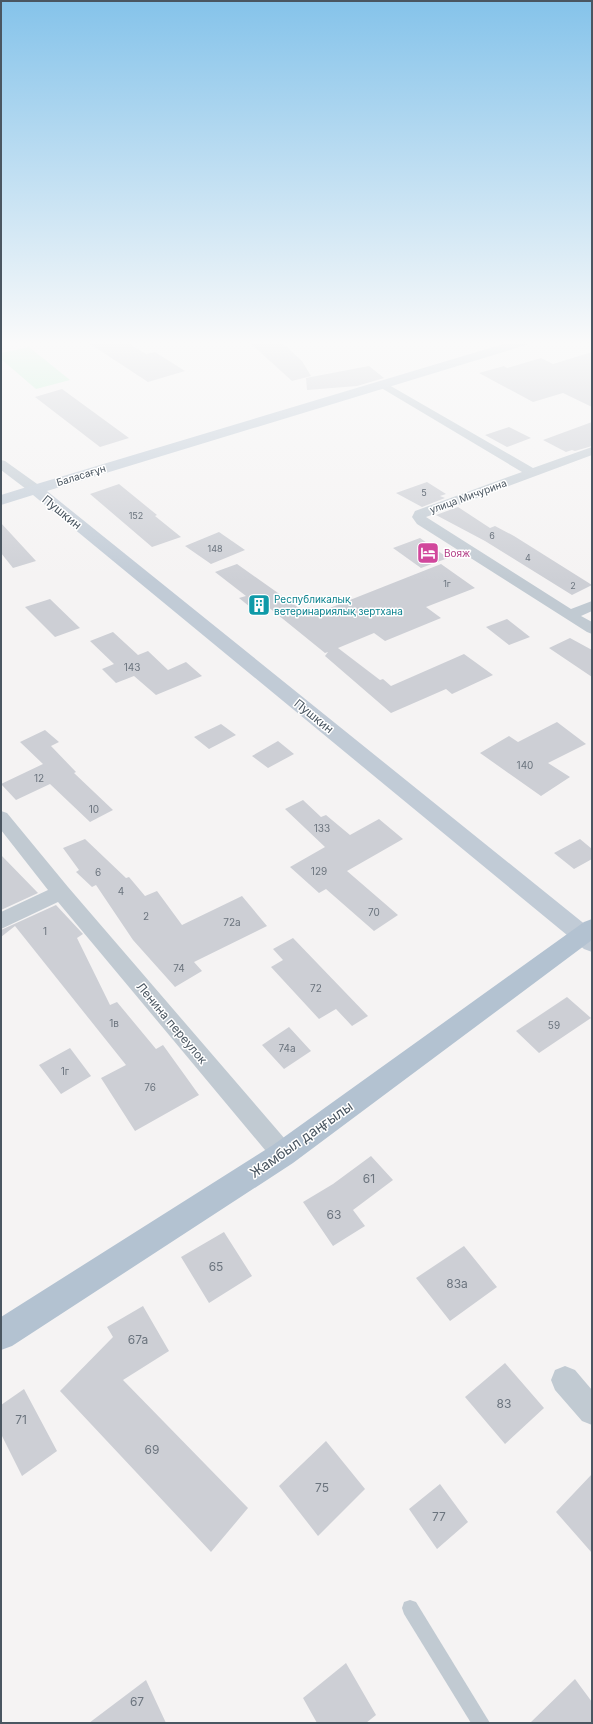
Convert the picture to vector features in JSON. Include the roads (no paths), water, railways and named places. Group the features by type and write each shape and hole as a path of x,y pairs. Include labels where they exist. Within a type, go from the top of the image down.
{"main road":[{"name":"Жамбыл даңғылы","path":"1,1335 283,1154 589,935"}],"street":[{"name":"Баласағұн","path":"1,500 262,420"},
{"name":"улица Мичурина","path":"443,420 532,473"},
{"name":"улица Мичурина","path":"592,451 420,514 420,519 592,629"},
{"path":"1,464 35,489"},
{"name":"Пушкин","path":"35,489 589,935"},
{"path":"570,615 592,605"},
{"name":"Ленина переулок","path":"1,817 61,892 283,1154"},
{"path":"1,921 61,892"},
{"path":"565,1380 592,1411"}],"lane":[{"path":"410,1608 481,1723"}],"place":[{"name":"Вояж","path":"428,553"},
{"name":"Республикалық ветеринариялық зертхана","path":"259,605"}]}
